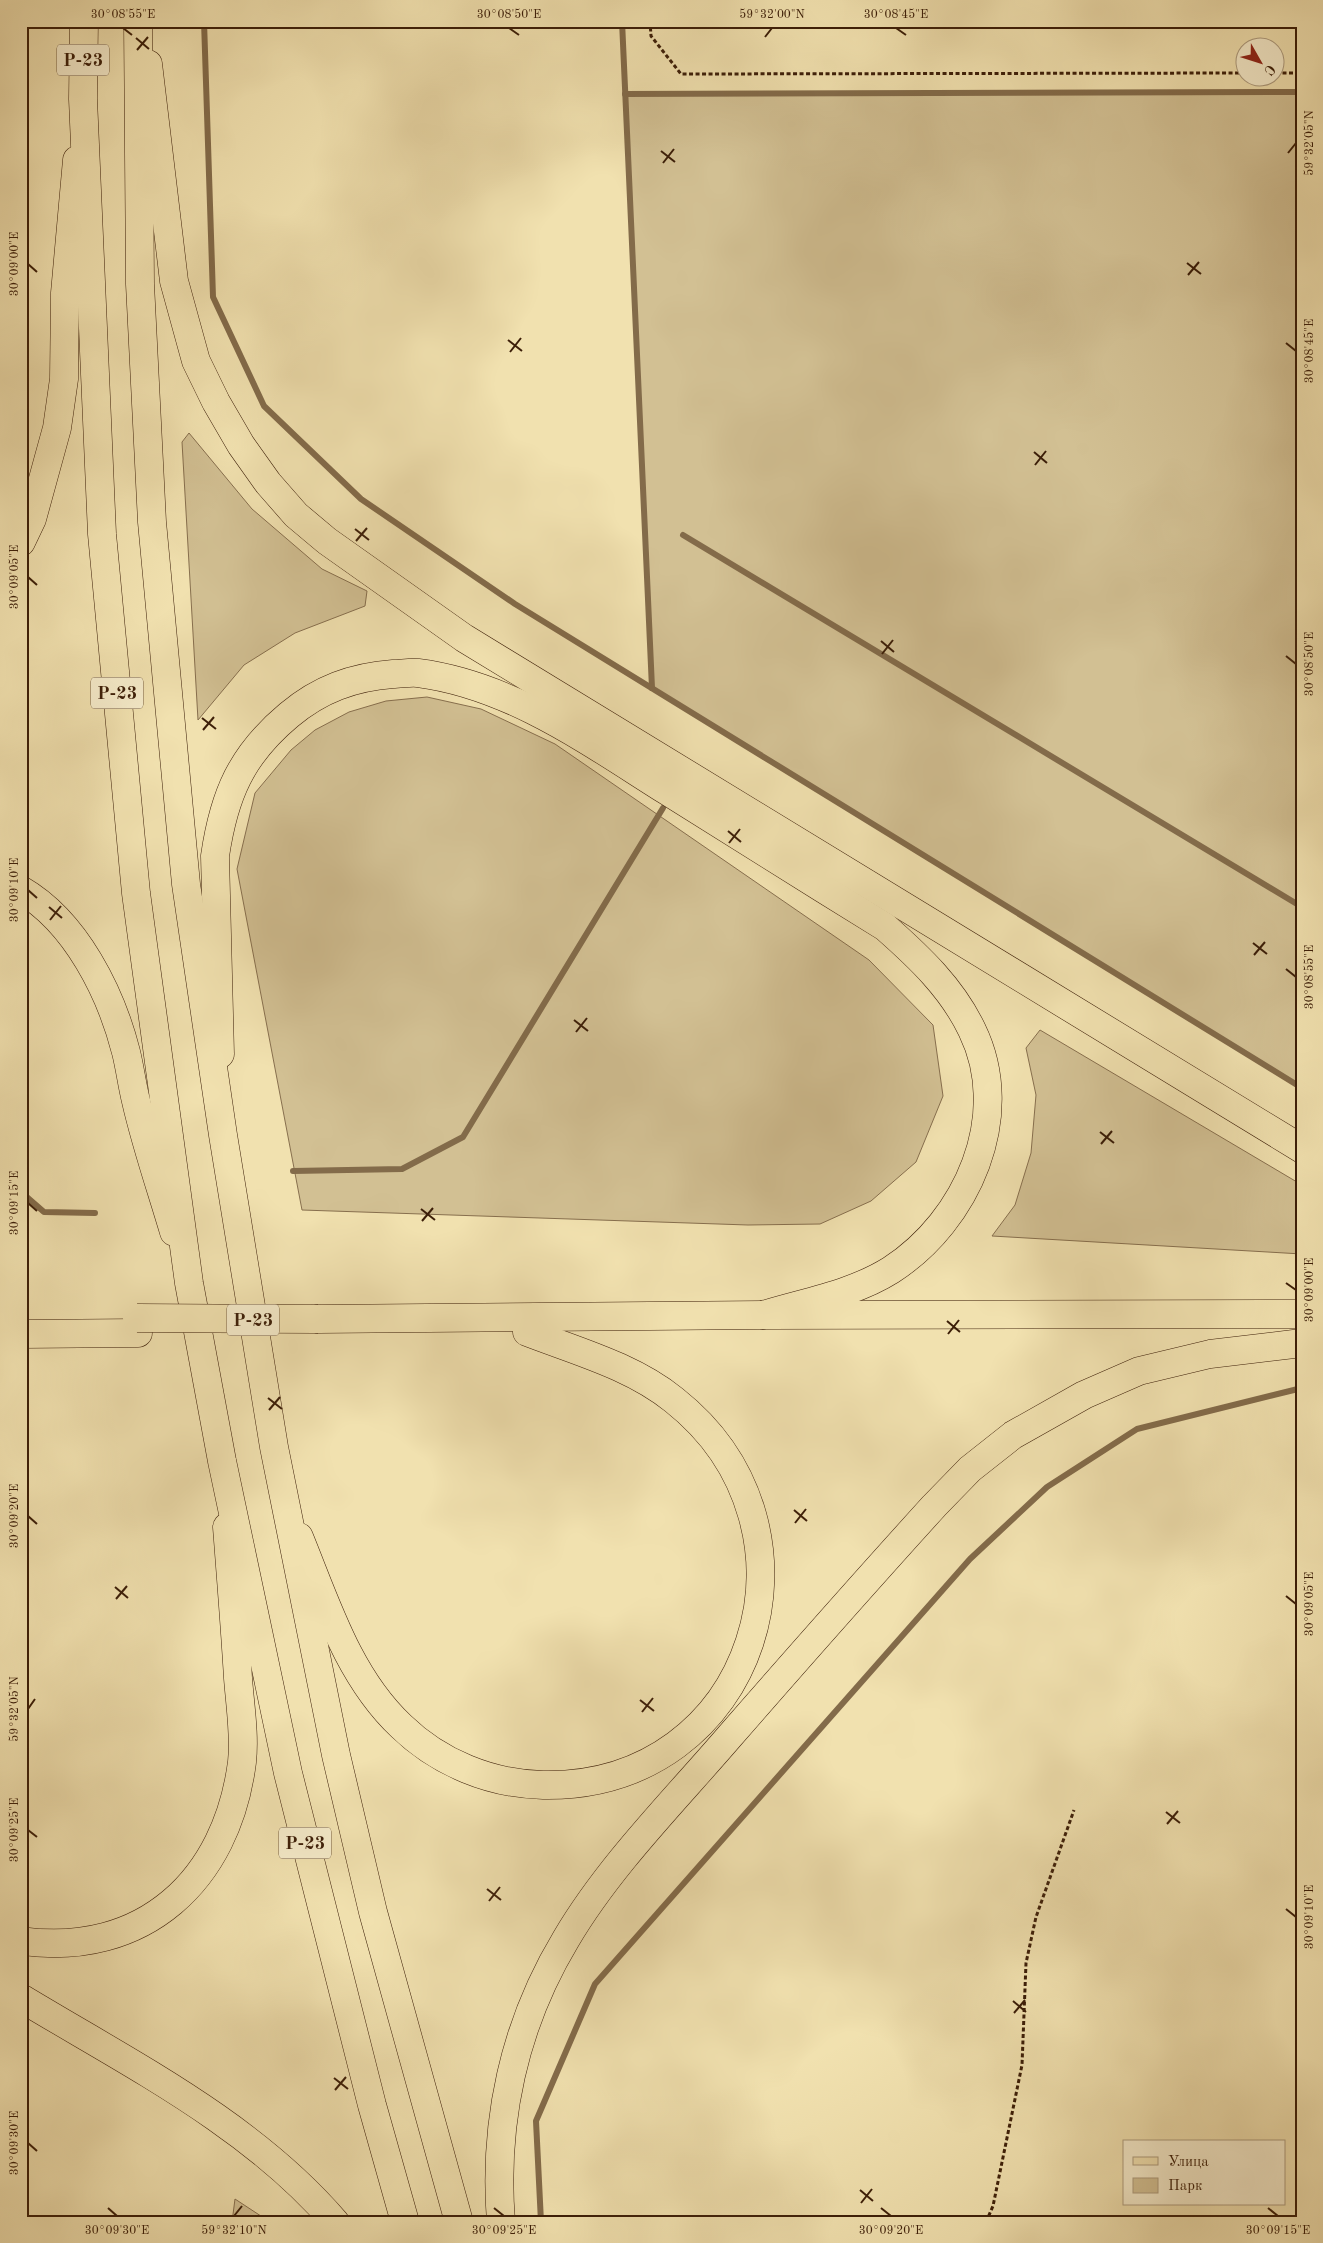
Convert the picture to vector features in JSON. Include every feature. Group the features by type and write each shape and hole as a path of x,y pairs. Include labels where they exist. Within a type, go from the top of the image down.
{"main road":[{"name":"Р-23","path":"84,21 83,99 102,534 136,893 188,1283 222,1461 288,1773 370,2096 405,2222"},
{"name":"Р-23","path":"138,21 140,284 152,522 186,884 222,1135 285,1504 336,1755 371,1903 459,2222"},
{"path":"143,21 174,281 196,361 216,402 241,445 268,483 296,515 327,542 464,638 1302,1149"},
{"path":"21,542 32,519 46,475 59,419 64,379 65,293 83,99"},
{"path":"222,1135 216,856 226,802 240,769 269,732 294,711 320,693 348,680 416,672 456,680 504,695 566,728 885,927 922,959 946,987 973,1031 986,1085 986,1130 974,1170 965,1191 952,1211 936,1232 891,1270 859,1287 763,1314"},
{"path":"21,890 54,917 77,944 90,962 115,1013 126,1052 136,1100 188,1283"},
{"path":"319,1327 763,1314 1302,1314"},
{"path":"21,1319 138,1326 319,1327 527,1332 1302,1328"},
{"path":"21,1334 138,1326"},
{"path":"285,1504 347,1651 372,1696 402,1727 451,1762 499,1781 561,1786 591,1782 619,1775 642,1765 684,1738 717,1704 735,1677 750,1642 760,1591 761,1560 750,1505 727,1458 710,1432 673,1398 648,1381 527,1332"},
{"path":"501,2222 498,2185 504,2110 531,2008 566,1938 594,1897 652,1825 934,1506 970,1469 1013,1435 1092,1392 1140,1371 1210,1354 1302,1343"},
{"path":"21,1941 52,1944 79,1942 109,1936 138,1926 162,1911 183,1893 217,1848 228,1824 236,1800 242,1759 222,1461"},
{"path":"21,1998 156,2079 221,2122 289,2174 335,2222"}],"path":[{"path":"650,21 651,36 681,74 1236,73"},
{"path":"1286,73 1302,73"},
{"path":"986,2222 993,2206 1022,2066 1026,1963 1036,1918 1074,1810"}],"green space":[{"path":"1302,92 1302,1088 652,688 625,94"},
{"path":"189,433 252,509 322,569 367,591 365,606 295,633 244,665 198,720 182,442"},
{"path":"427,697 481,709 555,744 869,960 933,1025 943,1096 916,1162 871,1201 820,1224 748,1225 302,1210 237,869 255,793 291,750 315,730 349,712 386,701"},
{"path":"1040,1030 1302,1185 1302,1254 992,1236 1015,1205 1031,1153 1036,1095 1026,1048"},
{"path":"235,2199 270,2222 232,2222"}],"waterway":[{"path":"204,21 213,297 264,406 361,499 515,604 1302,1088"},
{"path":"622,21 652,688"},
{"path":"625,94 1302,92"},
{"path":"683,535 1302,907"},
{"path":"293,1171 402,1169 463,1137 663,808"},
{"path":"21,1192 44,1212 95,1213"},
{"path":"541,2222 536,2121 595,1984 970,1559 1047,1487 1137,1429 1302,1388"}]}
